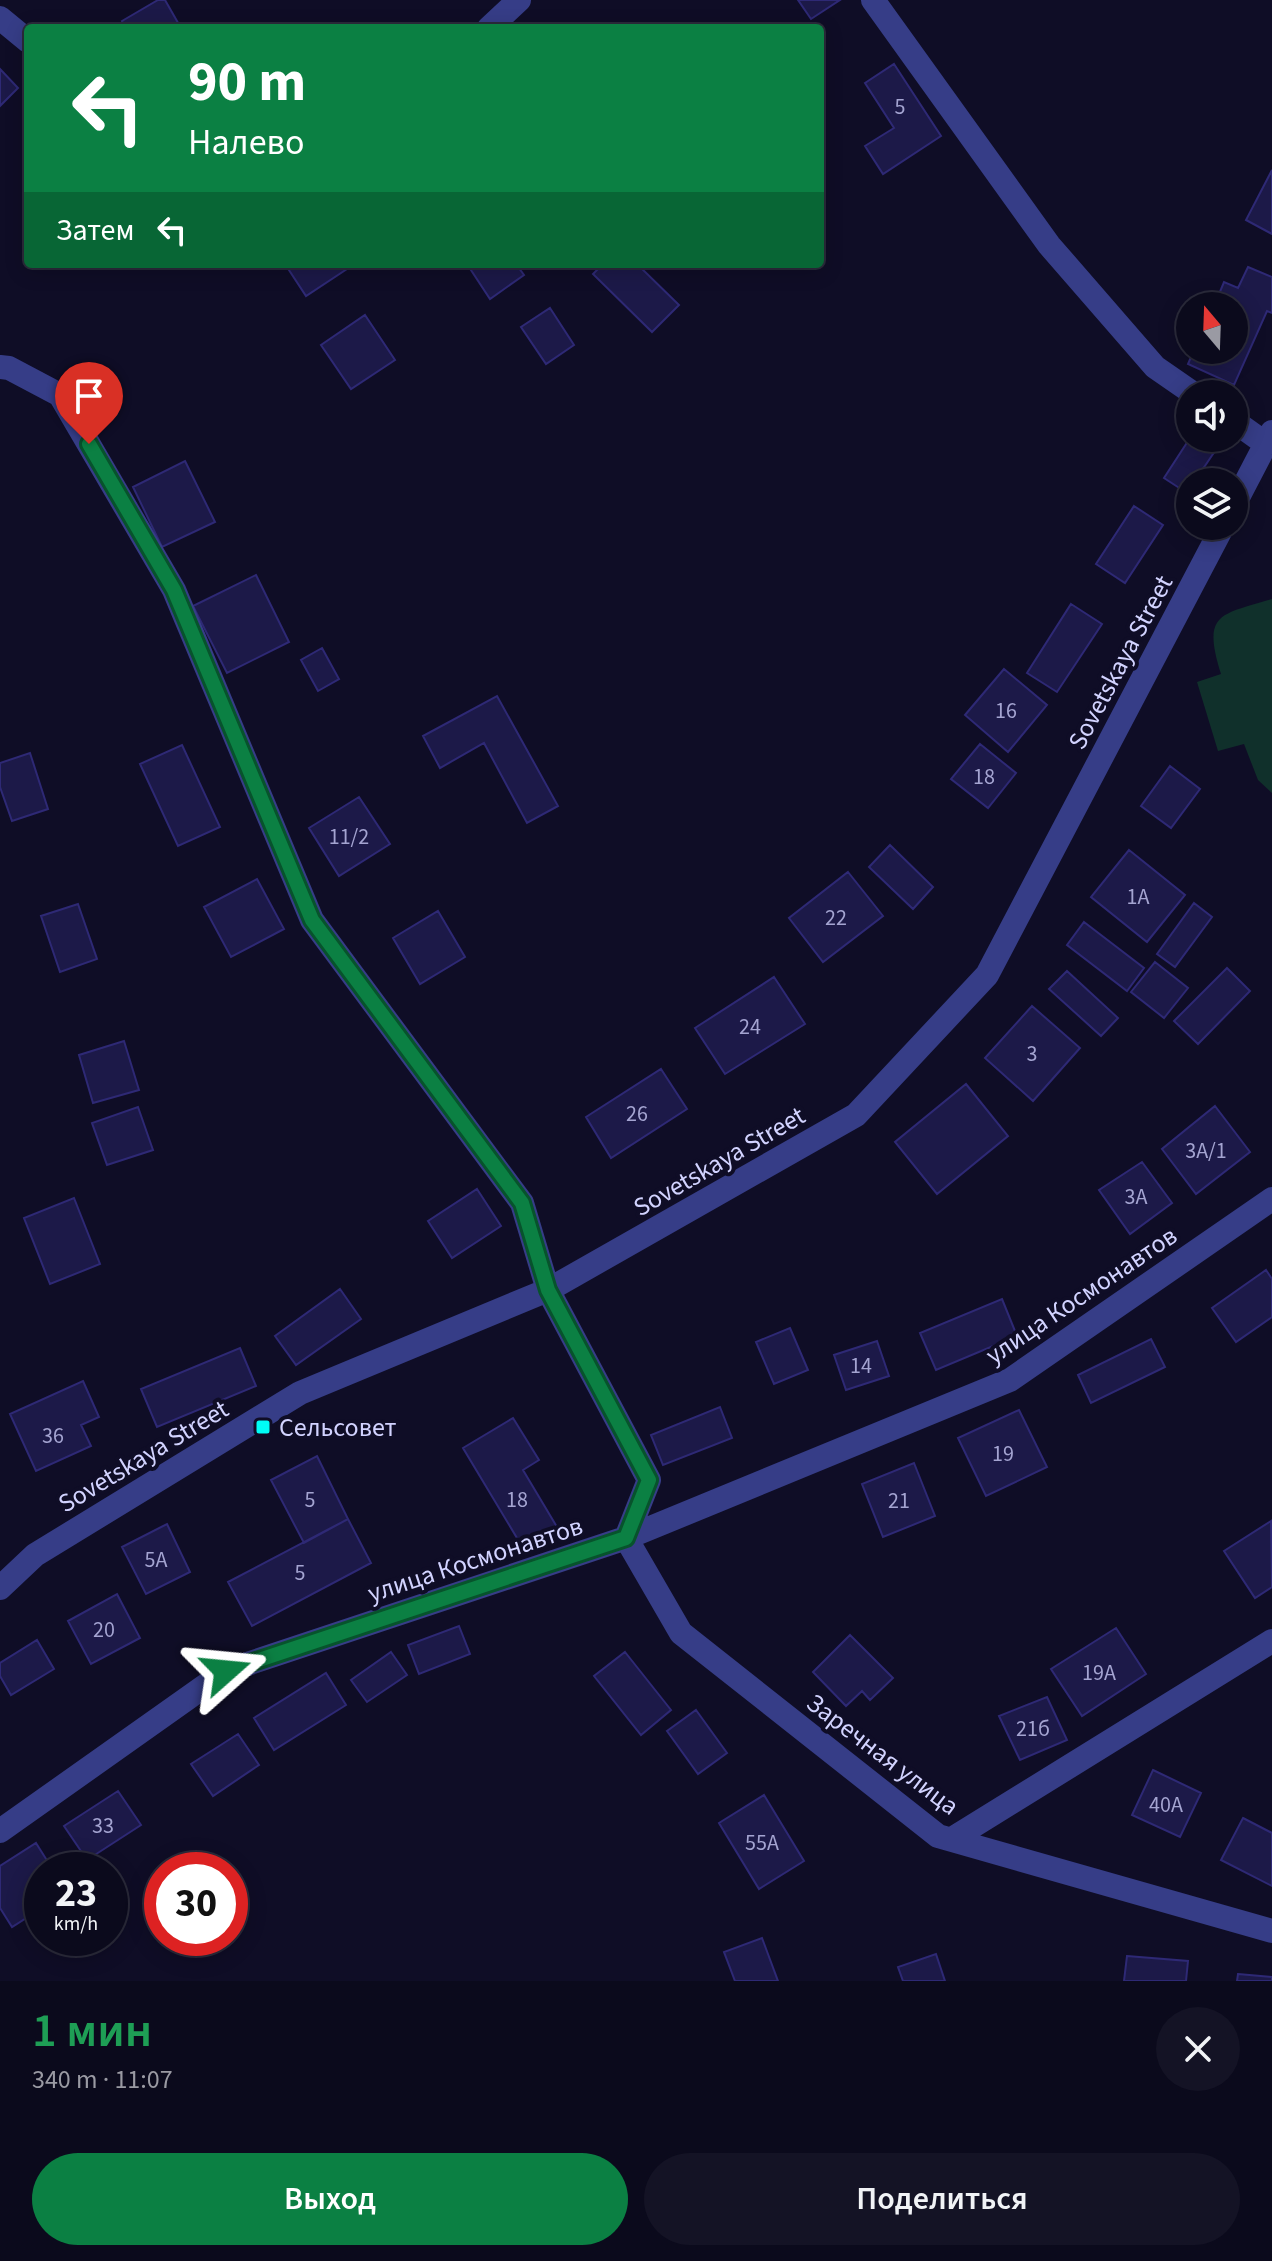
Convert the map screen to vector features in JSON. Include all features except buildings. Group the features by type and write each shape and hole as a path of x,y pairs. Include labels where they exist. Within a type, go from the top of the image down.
{"street":[{"path":"493,24 519,0"},
{"path":"873,0 1049,245 1155,367 1176,382"},
{"path":"0,18 24,38"},
{"path":"0,367 9,368 60,395 174,590 312,920 522,1203 548,1290 649,1480 626,1538"},
{"path":"1248,428 1269,438 1248,478"},
{"name":"Sovetskaya Street","path":"0,1588 35,1555 300,1393 548,1290 856,1115 987,975 1216,540"},
{"name":"улица Космонавтов","path":"0,1831 226,1671 626,1538 1010,1380 1272,1199"},
{"name":"Заречная улица","path":"626,1538 681,1633 938,1836 1272,1931"},
{"path":"952,1839 1272,1641"}],"green space":[{"path":"1272,599 1272,793 1258,780 1244,744 1218,751 1197,682 1221,674 1214,639 1220,620 1239,609"}],"place":[{"name":"Сельсовет","path":"263,1427"}],"route":[{"path":"89,444 174,590 312,920 522,1203 548,1290 649,1480 626,1538 226,1671"}]}
